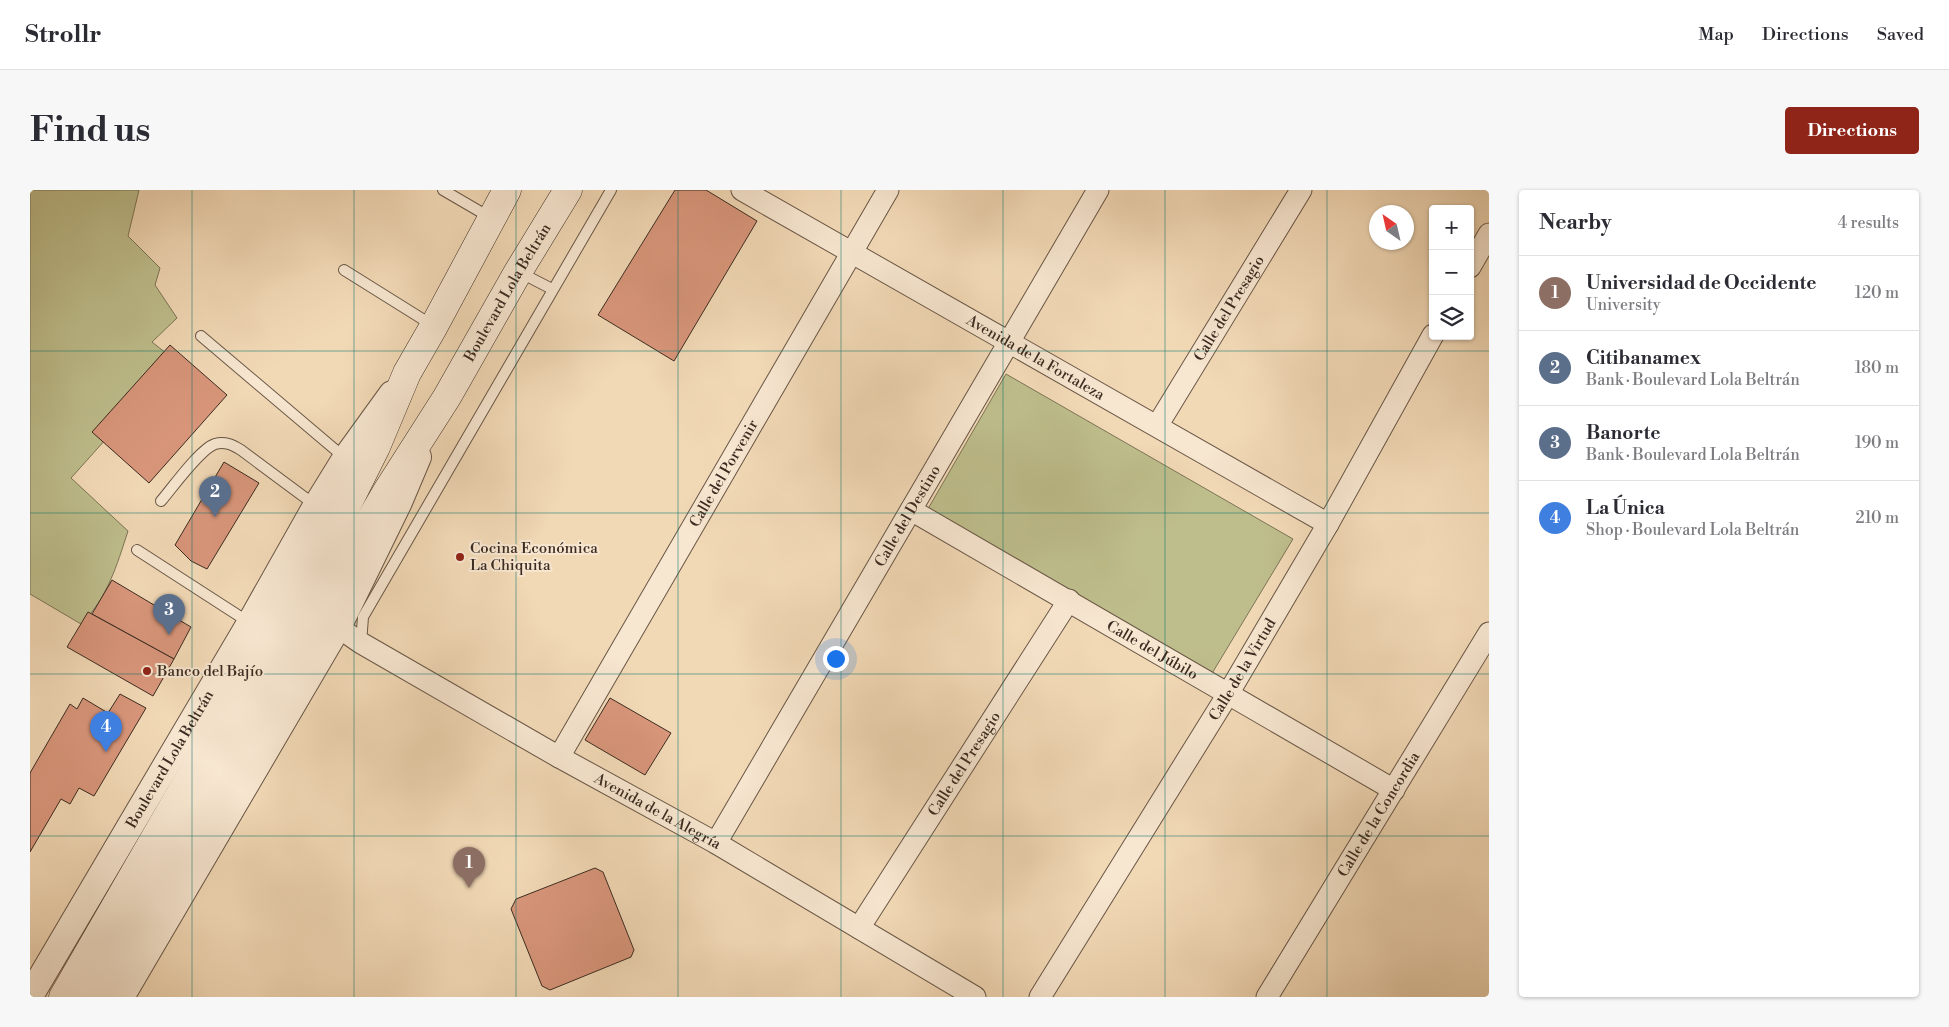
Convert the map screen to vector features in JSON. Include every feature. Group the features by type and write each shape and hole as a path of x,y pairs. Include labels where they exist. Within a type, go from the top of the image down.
{"main road":[{"name":"Boulevard Lola Beltrán","path":"63,997 347,505 353,467 376,447 407,372 434,326 507,190"},
{"name":"Boulevard Lola Beltrán","path":"92,997 387,491 447,397 518,272 568,190"}],"street":[{"name":"Avenida de la Fortaleza","path":"742,190 1328,524"},
{"name":"Calle del Porvenir","path":"559,756 888,190"},
{"name":"Calle del Destino","path":"716,843 1098,190"},
{"name":"Calle del Presagio","path":"1157,426 1301,190"},
{"path":"1474,260 1489,234"},
{"name":"Calle de la Virtud","path":"1040,997 1228,694 1328,524 1430,340"},
{"name":"Boulevard Lola Beltrán","path":"126,995 338,627 399,502 427,433 447,397"},
{"name":"Boulevard Lola Beltrán","path":"30,996 250,623 316,506 353,467"},
{"name":"Calle del Júbilo","path":"911,510 1394,790"},
{"name":"Calle del Presagio","path":"859,928 1069,600"},
{"name":"Avenida de la Alegría","path":"338,627 361,643 716,843 975,997"},
{"name":"Calle de la Concordia","path":"1267,997 1489,633"}],"lane":[{"path":"443,190 491,218"},
{"path":"361,643 363,617 611,190"},
{"path":"344,270 434,326"},
{"path":"518,272 552,289"},
{"path":"201,336 353,467"},
{"path":"161,501 204,450 216,444 229,443 316,506"},
{"path":"138,550 250,623"}],"green space":[{"path":"30,190 139,190 128,236 160,268 155,285 177,318 152,342 176,361 71,478 128,531 115,569 104,593 98,604 81,624 30,594"},
{"path":"1006,374 1293,539 1211,675 925,514"}],"building":[{"path":"675,190 706,190 757,221 674,361 598,315"},
{"path":"170,345 227,395 149,483 92,432"},
{"path":"224,462 259,483 207,569 191,561 175,545"},
{"path":"112,580 191,627 174,659 92,614"},
{"path":"88,612 174,659 153,696 67,647"},
{"path":"120,694 146,708 94,796 79,788 70,804 61,799 30,852 30,773 70,704 77,709 83,698 108,713"},
{"path":"610,698 671,733 645,775 585,740"},
{"path":"595,868 603,872 634,950 631,957 550,990 542,986 511,909 516,899"}],"place":[{"name":"Citibanamex","path":"215,517"},
{"name":"Cocina Económica La Chiquita","path":"460,557"},
{"name":"Banorte","path":"169,635"},
{"name":"Banco del Bajío","path":"147,671"},
{"name":"La Única","path":"106,752"},
{"name":"Universidad de Occidente","path":"469,888"}]}
